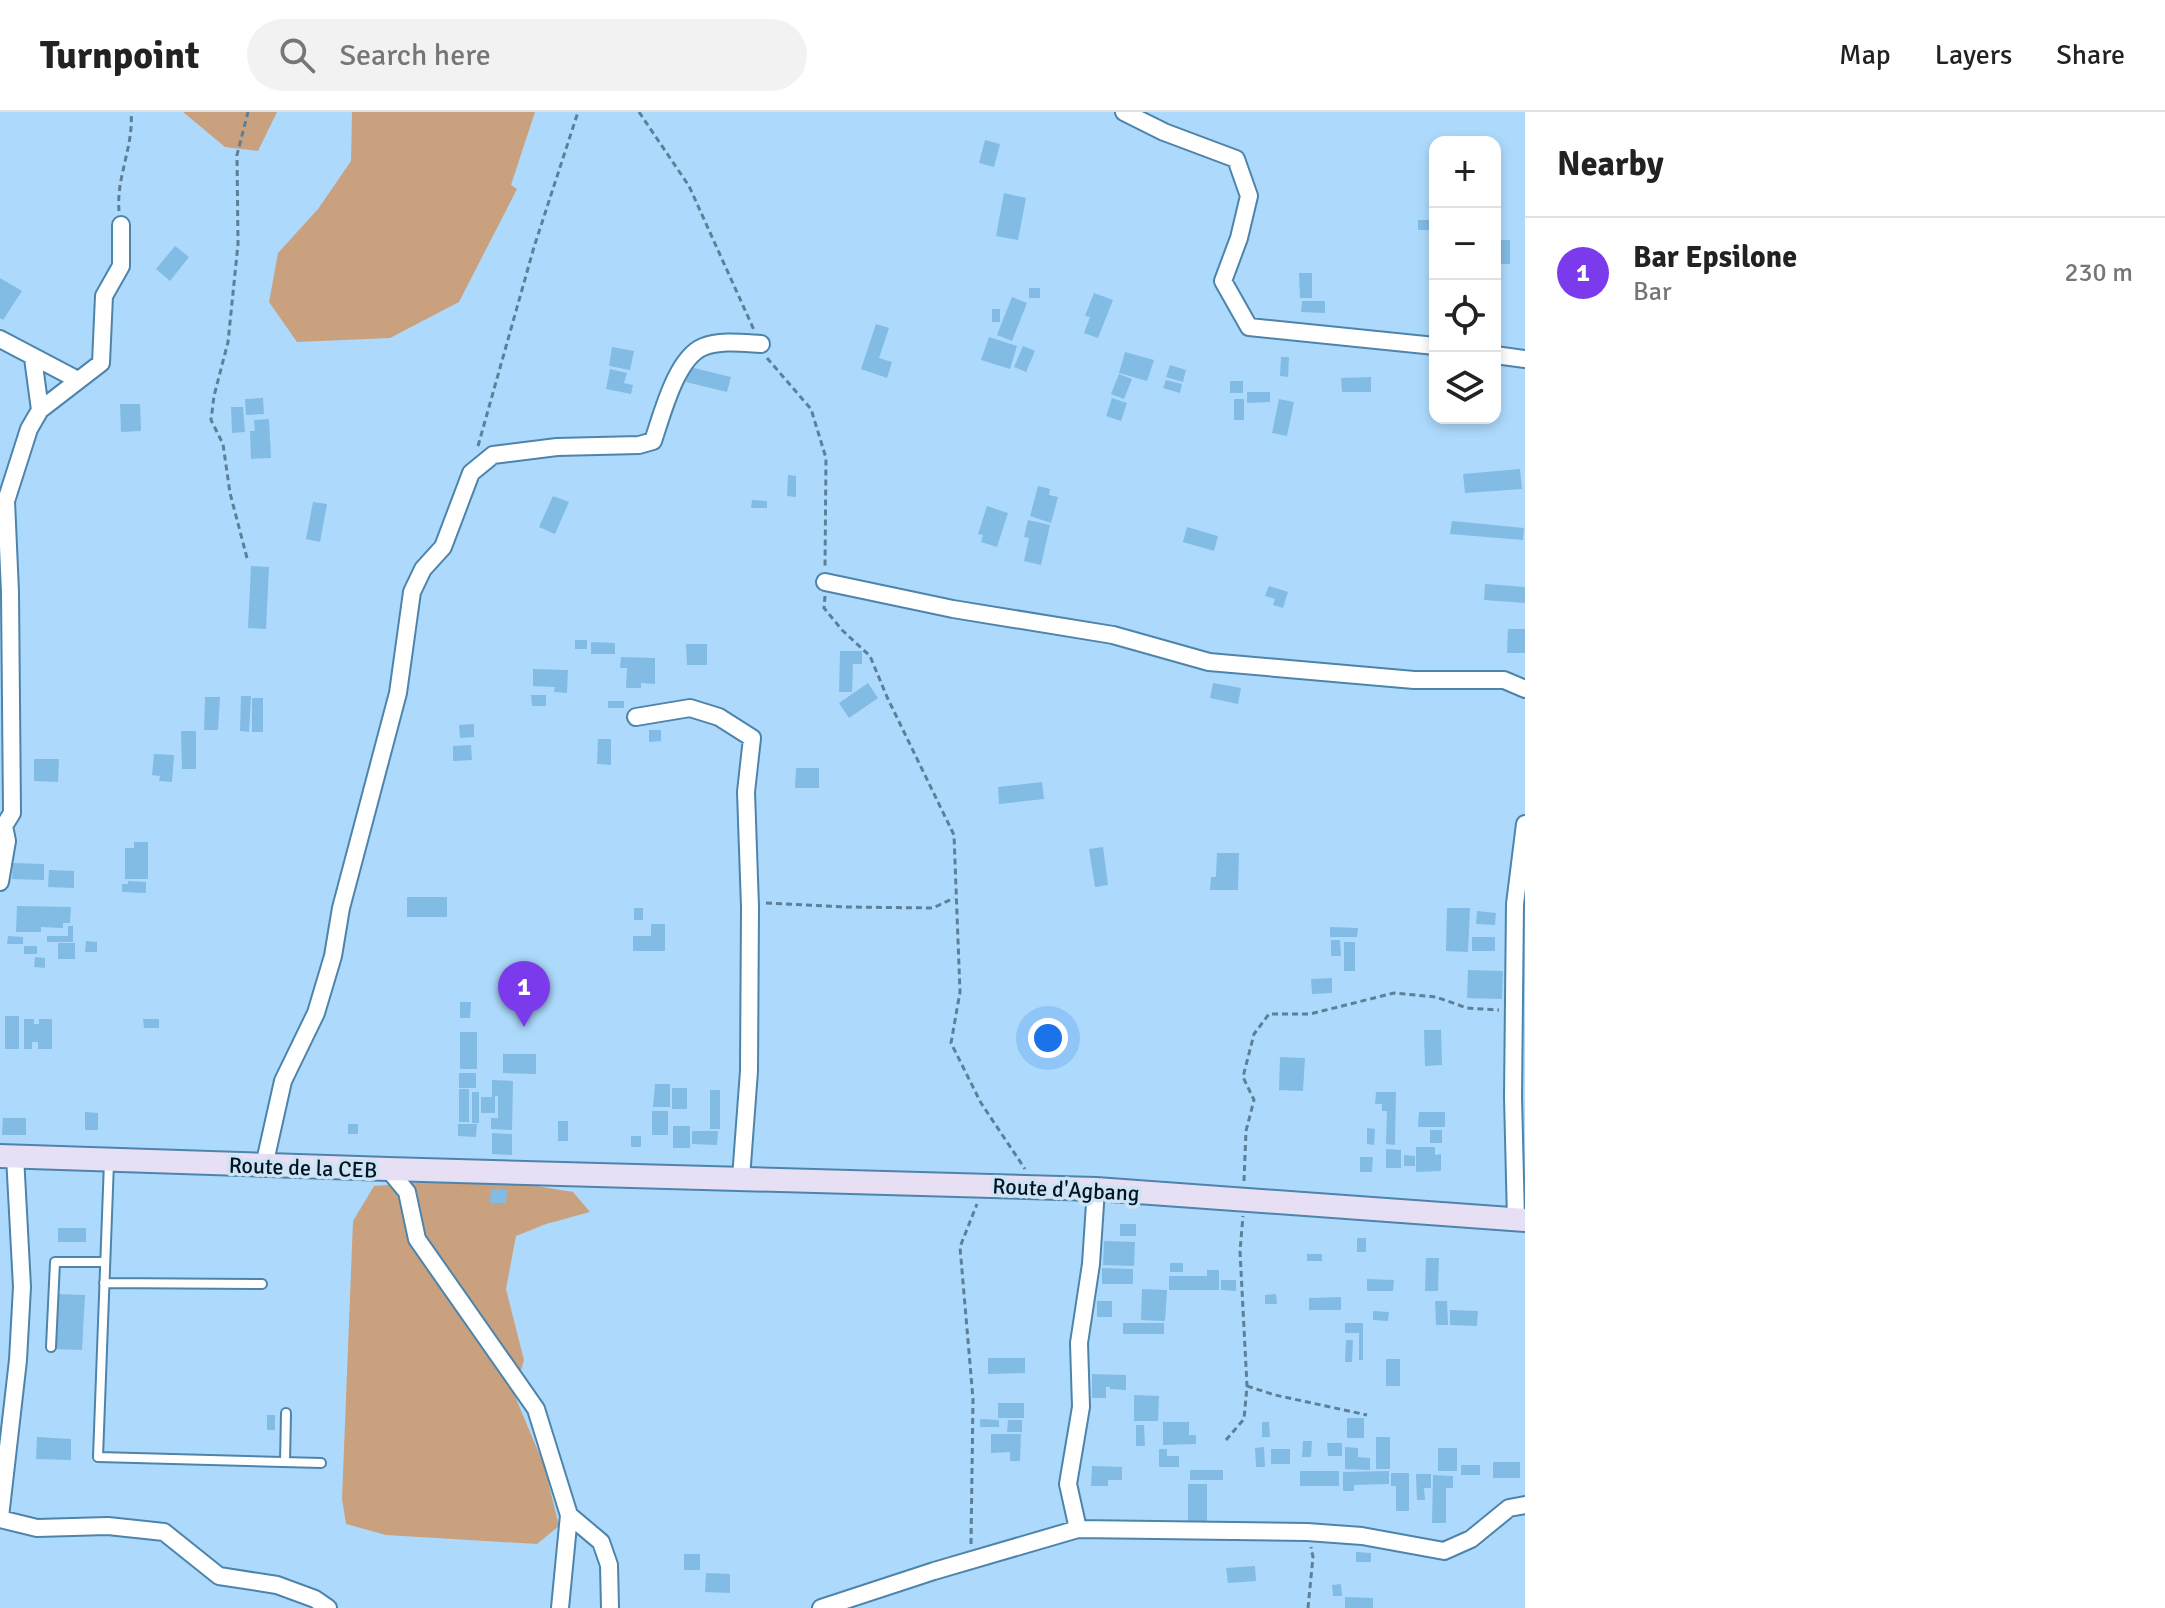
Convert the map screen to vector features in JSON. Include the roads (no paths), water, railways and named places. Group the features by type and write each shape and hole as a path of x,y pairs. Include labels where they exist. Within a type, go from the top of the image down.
{"main road":[{"name":"Route de la CEB","path":"8,1156 607,1175"},
{"name":"Route d'Agbang","path":"607,1175 1096,1189 1521,1219"}],"street":[{"path":"1124,112 1164,132 1236,159 1249,196 1239,238 1223,281 1249,327 1429,345"},
{"path":"0,882 7,841 4,826 12,813 6,501 29,429 40,410 101,363 104,296 121,266 121,225"},
{"path":"0,339 78,380"},
{"path":"264,1166 283,1081 316,1013 333,956 341,908 398,693 412,592 423,569 443,547 471,473 493,455 557,447 639,445 653,441 670,390 685,362 702,347 761,344"},
{"path":"1501,356 1525,359"},
{"path":"33,358 40,410"},
{"path":"825,582 953,609 1113,635 1209,662 1414,680 1504,680 1525,689"},
{"path":"636,717 690,708 719,717 752,738 746,792 750,907 749,1071 741,1178"},
{"path":"1521,1219 1514,1012 1515,904 1525,824"},
{"path":"8,1156 22,1287 18,1360 0,1518 37,1528 108,1526 164,1532 219,1576 277,1585 321,1605"},
{"path":"388,1169 407,1192 417,1239 536,1409 569,1515 560,1608"},
{"path":"1078,1529 1068,1484 1081,1407 1079,1343 1091,1264 1096,1189"},
{"path":"821,1608 1078,1529 1307,1532 1362,1536 1444,1551 1471,1539 1509,1508 1525,1505"},
{"path":"569,1515 601,1542 609,1565 610,1608"}],"lane":[{"path":"109,1161 98,1457 321,1463"},
{"path":"51,1347 55,1262 105,1262"},
{"path":"104,1283 262,1284"},
{"path":"285,1462 286,1413"}],"place":[{"name":"Bar Epsilone","path":"524,1027"}]}
